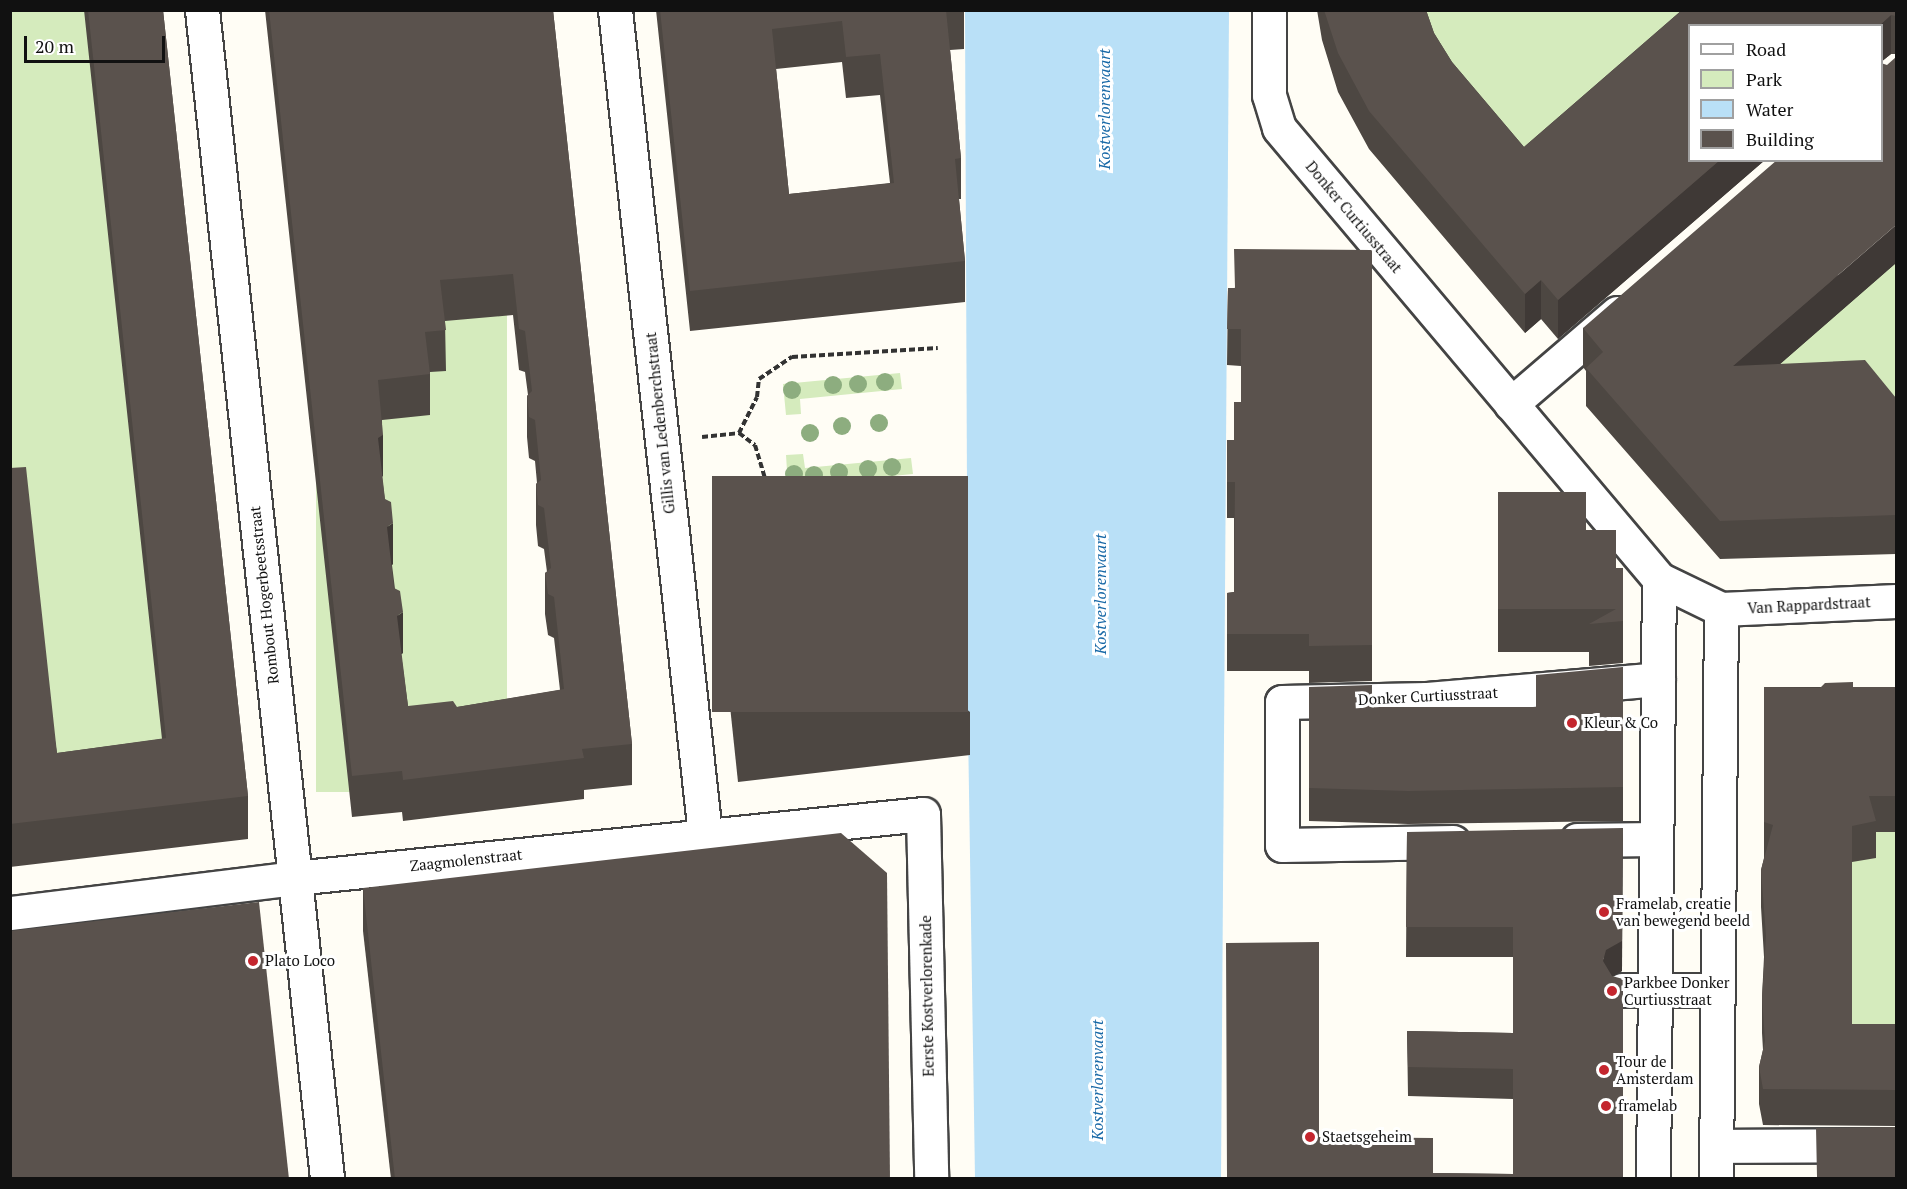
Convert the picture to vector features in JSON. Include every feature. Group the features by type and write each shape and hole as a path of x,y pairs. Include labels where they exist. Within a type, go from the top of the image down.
{"street":[{"name":"Rombout Hogerbeetsstraat","path":"202,10 327,1179"},
{"name":"Gillis van Ledenberchstraat","path":"615,10 705,835"},
{"name":"Donker Curtiusstraat","path":"1269,10 1269,96 1279,129 1659,579 1721,609"},
{"path":"1511,404 1644,290"},
{"path":"1653,1179 1638,990 1656,839 1659,579"},
{"name":"Van Rappardstraat","path":"1721,609 1896,601"},
{"path":"1716,1179 1721,609"},
{"name":"Donker Curtiusstraat","path":"1481,842 1282,844 1282,702 1427,699 1658,679"},
{"name":"Zaagmolenstraat","path":"10,913 294,878 923,814"},
{"name":"Eerste Kostverlorenkade","path":"923,814 931,1179"},
{"path":"1551,840 1656,839"},
{"path":"1638,990 1718,990"},
{"path":"1717,1146 1896,1145"}],"path":[{"path":"739,434 757,398 759,379 792,357 938,348"},
{"path":"662,440 739,434 755,445 767,484 784,501"}],"green space":[{"path":"10,11 113,11 182,801 21,816 10,725"},
{"path":"316,11 507,11 507,792 316,792"},
{"path":"1417,11 1796,11 1704,24 1688,24 1688,29 1538,226"},
{"path":"1896,249 1896,503 1696,427"},
{"path":"900,373 902,389 800,399 801,414 786,415 783,384"},
{"path":"803,454 805,468 911,458 913,474 788,486 786,455"},
{"path":"1844,792 1896,796 1896,1087 1824,1097"}],"water":[{"name":"Kostverlorenvaart","path":"965,11 1229,11 1221,1178 975,1178 968,727"}],"building":[{"path":"88,10 163,10 248,796 10,824 10,468 26,467 57,753 166,738"},
{"path":"269,10 553,10 632,744 582,749 584,758 403,780 402,771 352,776","holes":["513,274 519,329 525,331 532,391 527,396 529,417 535,420 541,480 536,484 538,505 544,508 551,568 545,573 548,594 554,597 564,689 457,707 453,701 408,706 397,616 403,612 400,591 394,588 387,527 393,523 391,502 385,499 378,438 383,435 378,380 430,374 425,332 446,330 440,280"]},
{"path":"660,10 946,10 961,158 955,159 965,261 690,291","holes":["842,21 846,57 880,54 894,183 789,194 772,29"]},
{"path":"1324,10 1426,10 1434,33 1452,62 1524,147 1682,10 1896,10 1896,16 1891,15 1881,24 1688,24 1688,162 1718,162 1558,300 1541,280 1525,294 1369,111 1338,53"},
{"path":"1896,57 1896,225 1733,366 1865,360 1896,398 1896,515 1720,521 1586,368 1603,352 1583,328 1775,162 1883,162 1883,64 1887,65"},
{"path":"1234,249 1372,250 1372,645 1309,646 1309,634 1227,634 1227,593 1234,592 1235,482 1227,482 1227,440 1234,440 1234,402 1241,402 1241,329 1227,329 1228,288 1235,288"},
{"path":"712,476 968,476 968,712 712,712"},
{"path":"1498,492 1586,492 1586,530 1616,530 1616,568 1623,568 1623,621 1589,624 1616,609 1498,609"},
{"path":"1623,667 1623,787 1408,791 1309,788 1309,687 1372,685 1372,707 1536,707 1536,675"},
{"path":"1853,682 1853,687 1896,687 1896,796 1869,796 1876,821 1852,826 1852,1024 1896,1024 1896,1090 1763,1089 1759,1067 1765,1041 1762,997 1766,936 1761,870 1773,825 1764,822 1764,687 1820,688 1825,683"},
{"path":"1623,828 1622,941 1606,950 1603,961 1612,976 1623,979 1623,1179 1227,1179 1226,943 1319,942 1319,1137 1433,1138 1433,1173 1513,1174 1513,1069 1408,1067 1407,1031 1513,1033 1513,927 1406,927 1407,832"},
{"path":"841,833 887,873 890,1179 395,1179 363,888"},
{"path":"259,902 289,1179 10,1179 10,931"},
{"path":"1896,1127 1896,1179 1763,1179 1763,1177 1817,1177 1816,1128"}],"place":[{"name":"Kleur & Co","path":"1572,723"},
{"name":"Framelab, creatie van bewegend beeld","path":"1604,912"},
{"name":"Plato Loco","path":"253,961"},
{"name":"Parkbee Donker Curtiusstraat","path":"1612,991"},
{"name":"Tour de Amsterdam","path":"1604,1070"},
{"name":"framelab","path":"1606,1106"},
{"name":"Staetsgeheim","path":"1310,1137"}]}
